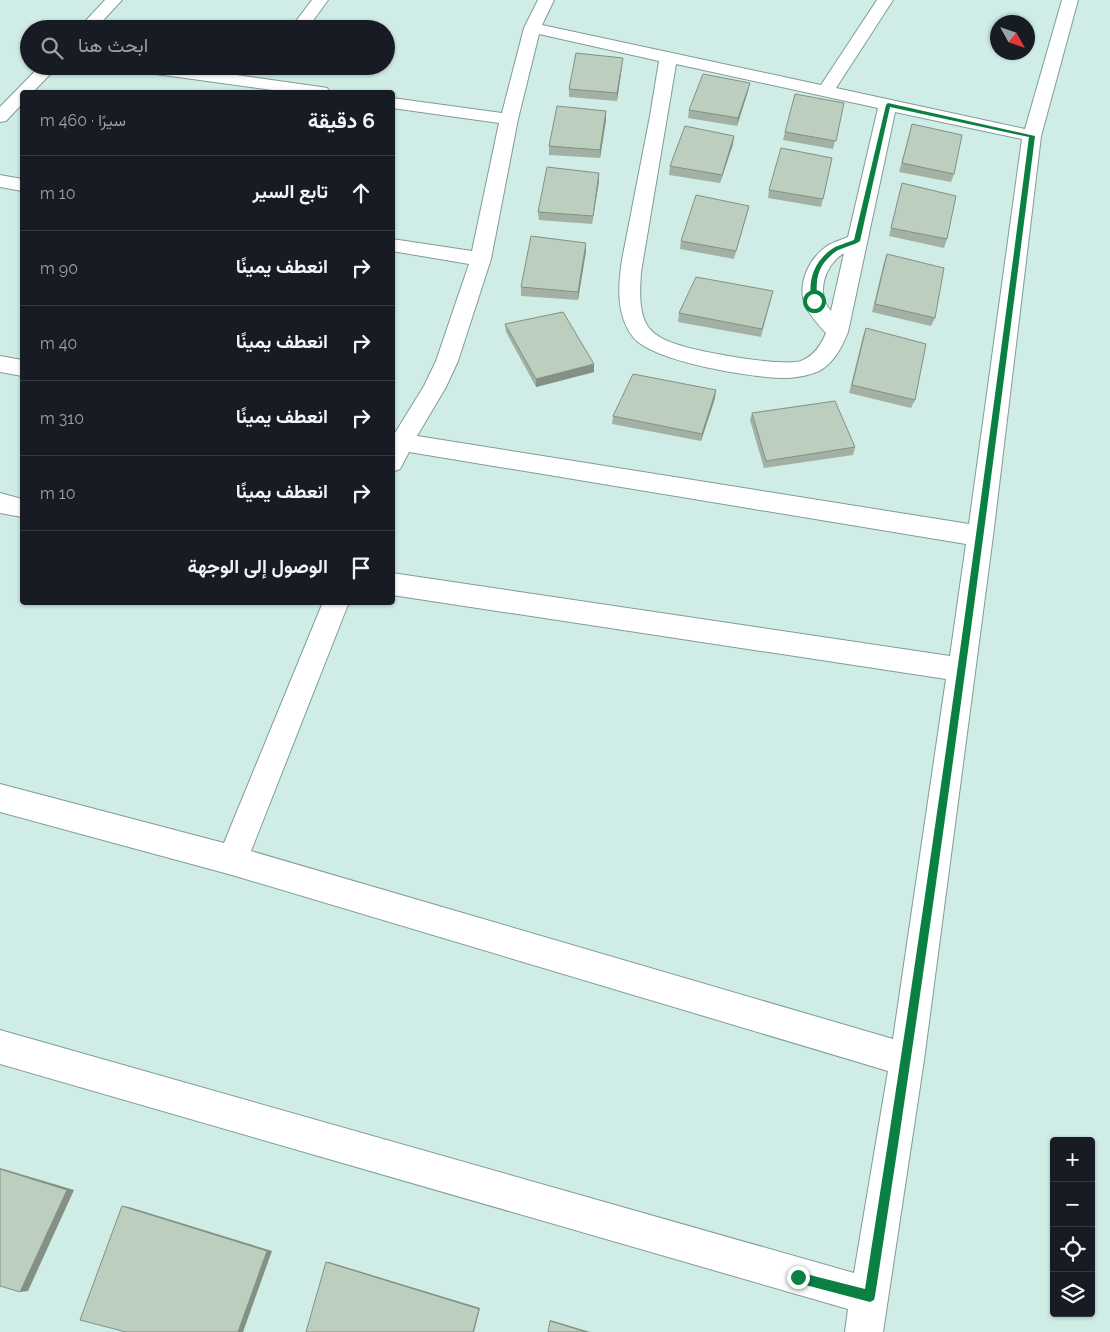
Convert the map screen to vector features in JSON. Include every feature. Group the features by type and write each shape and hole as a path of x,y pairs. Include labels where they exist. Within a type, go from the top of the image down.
{"street":[{"path":"95,20 114,0"},
{"path":"305,20 320,0"},
{"path":"546,0 532,28 509,119 481,259 447,361 434,387 395,449 980,536"},
{"path":"826,91 885,0"},
{"path":"864,1332 907,1060 980,536 1032,136 1070,0"},
{"path":"532,28 1032,136"},
{"path":"668,57 631,267 631,306 636,328 646,338 671,350 698,358 790,370 804,367 825,356 832,347 888,105"},
{"path":"26,90 41,75"},
{"path":"199,75 307,90"},
{"path":"256,83 262,75"},
{"path":"0,117 20,96"},
{"path":"395,103 509,119"},
{"path":"0,181 20,185"},
{"path":"837,332 819,311 814,301 813,278 824,259 834,251 857,241"},
{"path":"395,245 481,259"},
{"path":"0,364 20,368"},
{"path":"0,503 20,508"},
{"path":"395,584 961,669"},
{"path":"232,860 335,605"},
{"path":"0,798 232,860 907,1060"},
{"path":"0,1047 870,1296"}],"building":[{"path":"576,53 623,58 617,93 569,89"},
{"path":"703,74 750,83 738,118 689,110"},
{"path":"795,94 844,103 836,141 785,132"},
{"path":"557,106 606,111 600,150 549,146"},
{"path":"912,124 962,135 954,174 902,163"},
{"path":"685,126 734,136 722,175 670,166"},
{"path":"781,148 832,158 823,199 769,190"},
{"path":"547,167 599,173 593,216 538,212"},
{"path":"902,183 956,196 947,239 891,228"},
{"path":"696,195 749,206 736,251 681,241"},
{"path":"531,236 586,243 578,292 521,287"},
{"path":"887,254 944,268 935,318 875,304"},
{"path":"696,277 773,291 762,329 679,313"},
{"path":"563,312 594,364 536,379 505,324"},
{"path":"866,328 926,344 915,400 852,385"},
{"path":"633,374 716,390 702,434 613,416"},
{"path":"835,401 855,447 766,461 752,413"},
{"path":"0,1169 67,1190 20,1292 0,1286"},
{"path":"122,1206 267,1251 238,1332 126,1332 80,1320"},
{"path":"326,1262 479,1309 473,1332 306,1332"},
{"path":"550,1321 586,1332 548,1332"}],"route":[{"path":"798,1277 870,1296 907,1060 980,536 1032,136 888,105 857,241 834,251 824,259 813,278 814,301"}]}
